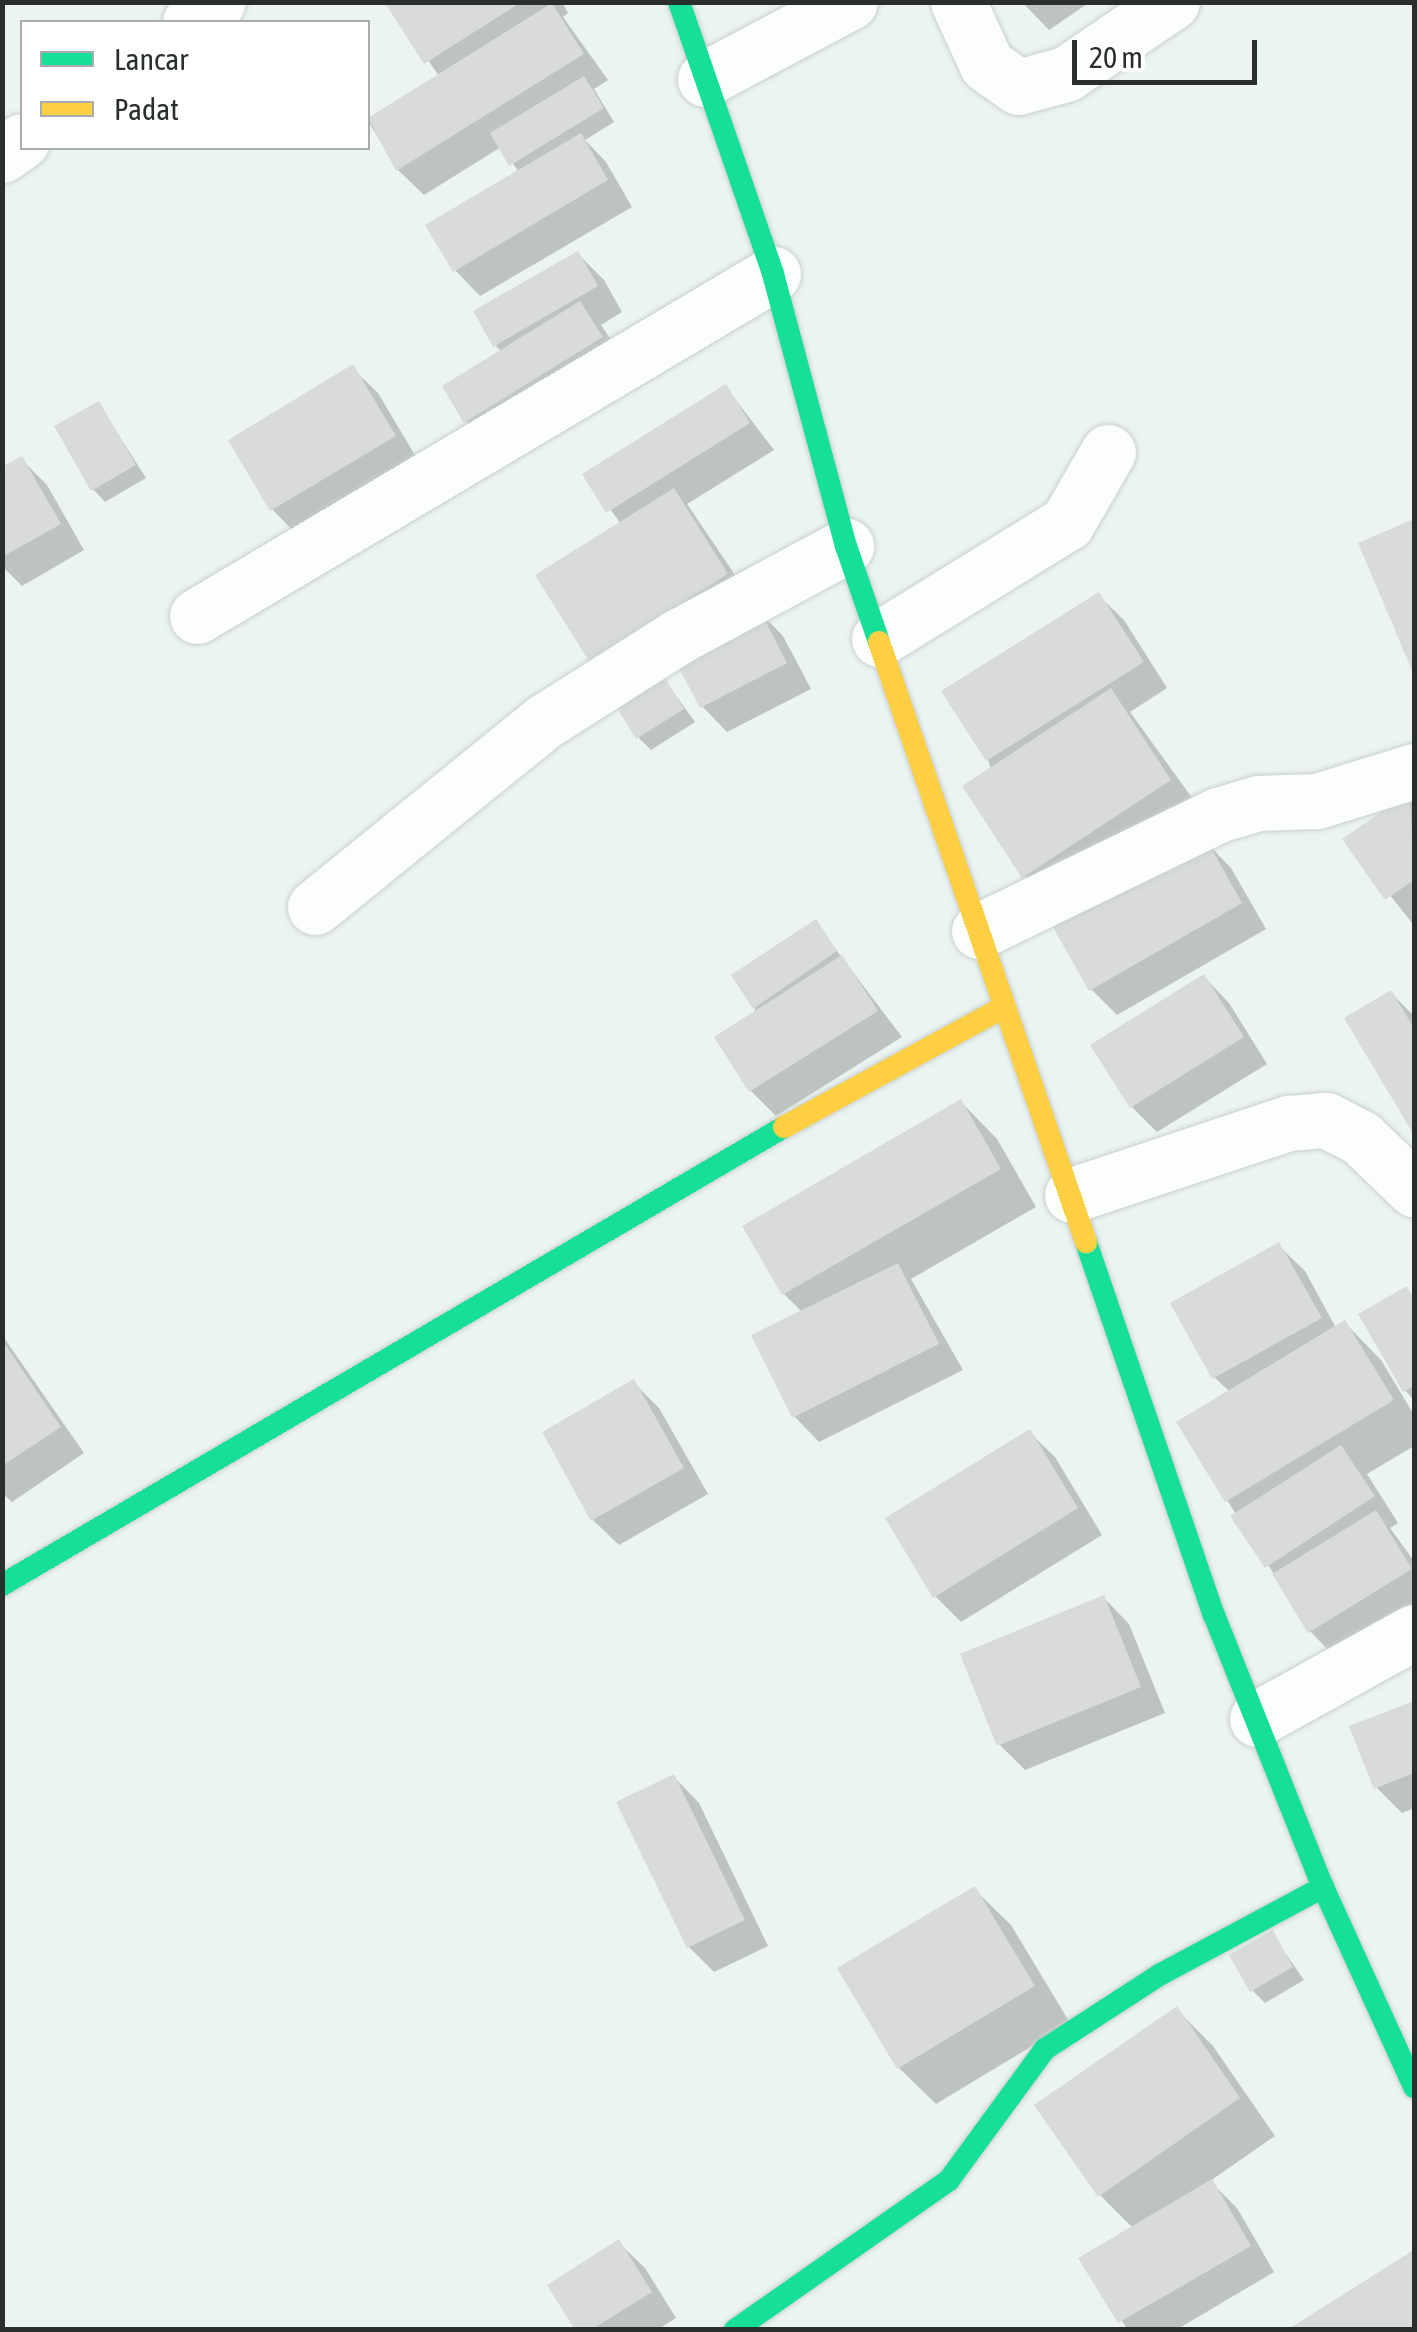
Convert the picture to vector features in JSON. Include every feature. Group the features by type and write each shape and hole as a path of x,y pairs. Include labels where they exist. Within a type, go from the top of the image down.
{"street":[{"path":"193,20 218,2"},
{"path":"679,2 772,274 846,546 1214,1615 1323,1887 1414,2087"},
{"path":"705,79 850,2"},
{"path":"958,2 987,65 1018,87 1066,74 1172,2"},
{"path":"198,616 772,274"},
{"path":"879,639 1067,523 1108,452"},
{"path":"315,907 545,721 679,636 846,546"},
{"path":"979,932 1218,815 1258,803 1317,801 1414,771"},
{"path":"2,1585 656,1197 1002,1008"},
{"path":"1072,1195 1288,1123 1326,1120 1361,1138 1414,1189"},
{"path":"1257,1719 1414,1632"},
{"path":"735,2330 949,2180 1046,2050 1161,1974 1323,1887"}],"building":[{"path":"385,3 520,3 424,64"},
{"path":"552,3 584,54 396,171 370,117"},
{"path":"584,76 604,108 509,166 490,133"},
{"path":"581,133 608,180 453,272 425,225"},
{"path":"578,251 598,286 493,347 473,311"},
{"path":"580,301 603,337 464,423 442,386"},
{"path":"353,364 396,436 270,511 228,440"},
{"path":"726,384 750,423 606,513 582,474"},
{"path":"99,401 136,465 91,491 54,426"},
{"path":"22,456 61,524 2,557 2,467"},
{"path":"674,488 728,574 589,661 535,575"},
{"path":"1414,519 1414,675 1358,543"},
{"path":"1099,592 1144,662 986,761 941,691"},
{"path":"758,607 787,663 700,708 671,653"},
{"path":"656,663 684,709 636,739 608,693"},
{"path":"1111,688 1171,780 1022,878 962,786"},
{"path":"1410,792 1414,880 1385,900 1342,839"},
{"path":"1206,839 1242,903 1089,991 1053,927"},
{"path":"816,919 837,951 753,1009 731,975"},
{"path":"842,955 878,1011 749,1092 714,1037"},
{"path":"1204,974 1244,1037 1130,1108 1090,1045"},
{"path":"1391,990 1414,1028 1414,1135 1344,1018"},
{"path":"961,1099 1001,1169 782,1295 742,1226"},
{"path":"1279,1242 1322,1318 1212,1379 1170,1303"},
{"path":"898,1263 939,1344 792,1418 751,1335"},
{"path":"1407,1286 1414,1300 1414,1386 1403,1392 1358,1314"},
{"path":"1345,1320 1394,1400 1225,1502 1176,1422"},
{"path":"2,1340 61,1427 2,1466"},
{"path":"634,1379 684,1468 591,1521 542,1432"},
{"path":"1030,1429 1078,1508 933,1598 885,1518"},
{"path":"1341,1445 1375,1496 1265,1568 1230,1516"},
{"path":"1376,1510 1412,1569 1308,1633 1272,1574"},
{"path":"1104,1595 1141,1687 997,1746 960,1654"},
{"path":"1414,1701 1414,1773 1374,1789 1349,1726"},
{"path":"674,1774 745,1920 687,1948 616,1802"},
{"path":"975,1886 1035,1986 897,2069 837,1968"},
{"path":"1273,1930 1293,1967 1250,1992 1229,1955"},
{"path":"1177,2006 1240,2098 1098,2197 1034,2105"},
{"path":"1212,2179 1251,2246 1118,2323 1078,2258"},
{"path":"619,2239 652,2292 591,2330 575,2330 547,2285"},
{"path":"1412,2251 1414,2330 1287,2330"}],"traffic: fast":[{"path":"679,2 773,274 846,546 879,642"},
{"path":"2,1585 784,1127"},
{"path":"1086,1242 1214,1615 1323,1887 1414,2087"},
{"path":"735,2330 949,2180 1045,2049 1161,1974 1323,1887"}],"traffic: slow":[{"path":"879,642 1086,1242"},
{"path":"784,1127 1002,1008"}]}
